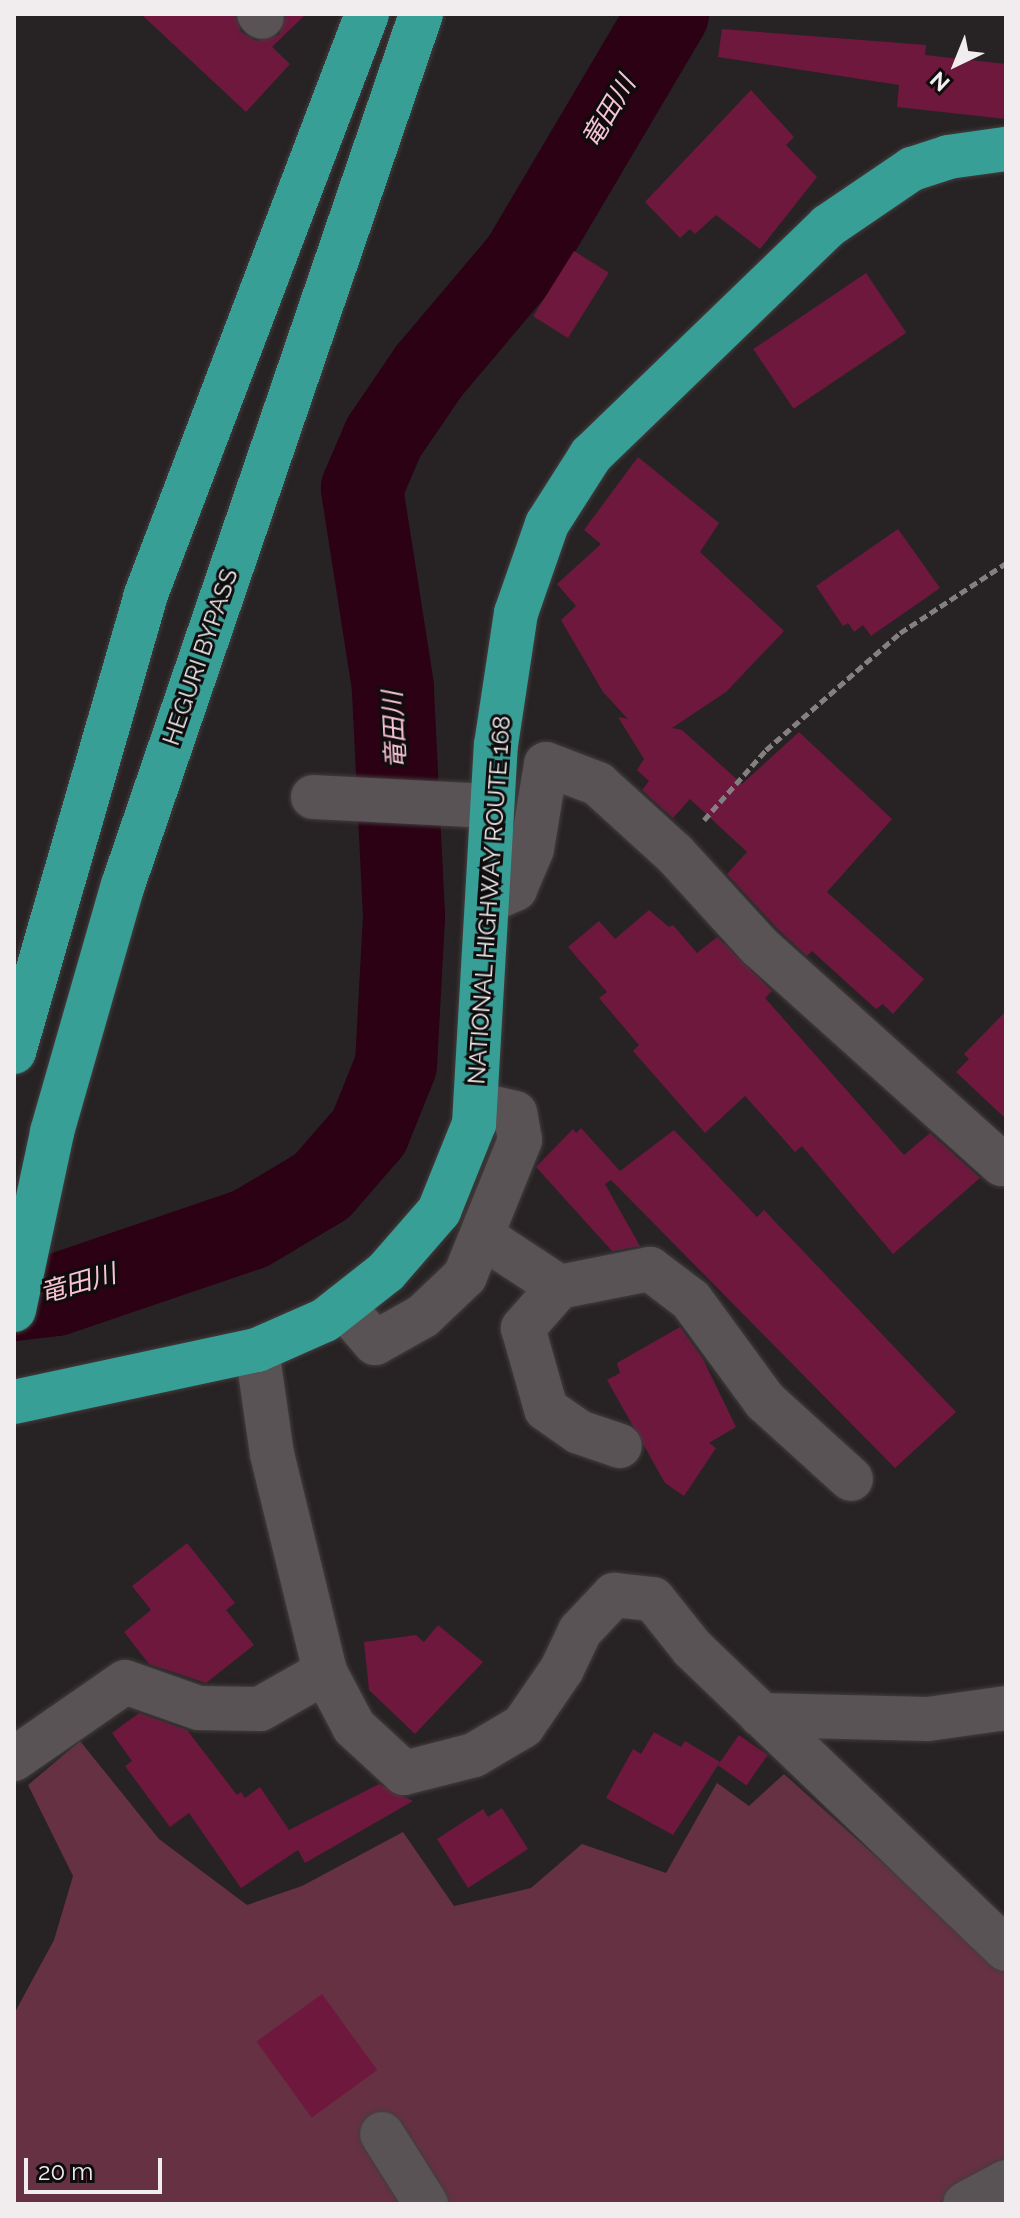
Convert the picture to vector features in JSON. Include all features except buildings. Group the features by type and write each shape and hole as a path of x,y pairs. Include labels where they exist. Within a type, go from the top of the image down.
{"highway":[{"path":"14,1052 145,597 367,14"},
{"name":"HEGURI BYPASS","path":"14,1310 52,1132 128,870 421,14"},
{"name":"NATIONAL HIGHWAY ROUTE 168","path":"14,1402 257,1350 325,1320 386,1272 439,1211 474,1124 496,745 516,613 547,524 591,455 828,226 912,169 948,157 1006,149"}],"street":[{"path":"488,901 515,889 532,849 546,764 598,784 675,854 760,947 1002,1164 1006,1161"},
{"path":"313,797 492,806"},
{"path":"343,1306 375,1343 423,1316 465,1276 520,1140 515,1113 476,1104"},
{"path":"483,1237 559,1287"},
{"path":"620,1446 579,1432 546,1409 523,1328 559,1287 650,1269 691,1300 765,1401 851,1479"},
{"path":"257,1350 272,1454 325,1672 354,1727 404,1773 474,1755 523,1726 562,1669 580,1631 614,1595 653,1599 692,1648 1006,1949"},
{"path":"14,1759 125,1682 199,1708 260,1709 325,1672"},
{"path":"761,1715 928,1719 1006,1708"},
{"path":"382,2134 426,2204"},
{"path":"965,2204 1006,2182"}],"path":[{"path":"675,854 766,750 900,633 1006,563"}],"shaded area":[{"path":"80,1741 159,1839 247,1905 302,1886 403,1832 454,1906 531,1888 582,1844 666,1873 717,1783 749,1806 784,1774 1006,1973 1006,2204 14,2204 14,2014 54,1940 73,1876 28,1785"}],"waterway":[{"name":"竜田川","path":"14,1300 56,1295 250,1229 322,1186 369,1132 396,1065 404,916 393,687 362,488 384,437 429,371 522,261 668,14"}]}
